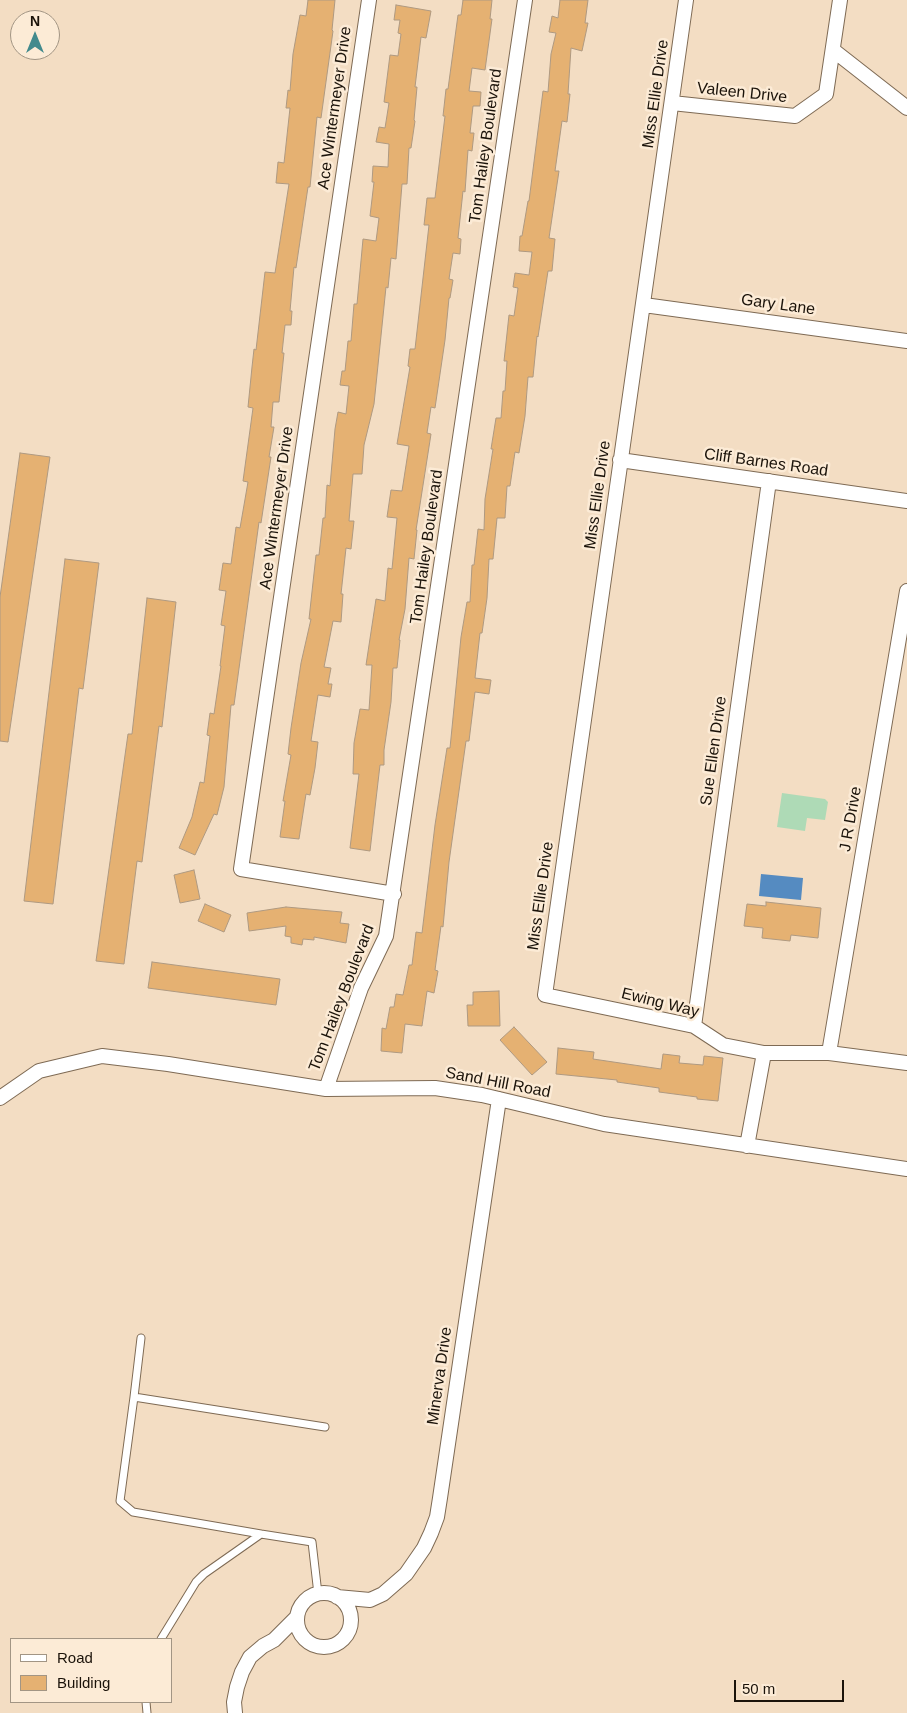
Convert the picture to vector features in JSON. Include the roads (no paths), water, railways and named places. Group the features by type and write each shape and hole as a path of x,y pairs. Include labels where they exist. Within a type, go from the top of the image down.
{"street":[{"name":"Ace Wintermeyer Drive","path":"369,0 241,869 394,894"},
{"name":"Tom Hailey Boulevard","path":"326,1089 361,988 386,936 394,894 525,0"},
{"name":"Miss Ellie Drive","path":"545,995 686,0"},
{"name":"Valeen Drive","path":"672,103 795,116 826,94 840,0"},
{"path":"833,50 907,108"},
{"name":"Gary Lane","path":"644,305 907,340"},
{"name":"Cliff Barnes Road","path":"620,460 907,501"},
{"name":"Sue Ellen Drive","path":"694,1026 769,481"},
{"name":"J R Drive","path":"829,1053 907,591"},
{"name":"Ewing Way","path":"545,995 694,1026 723,1044 764,1053 829,1053 907,1063"},
{"path":"747,1146 764,1053"},
{"name":"Sand Hill Road","path":"0,1098 39,1071 102,1056 168,1064 326,1089 435,1088 499,1099 604,1124 907,1170"},
{"name":"Minerva Drive","path":"350,1618 370,1600 383,1594 406,1574 428,1540 437,1517 499,1099"},
{"path":"318,1594 329,1594 337,1597 344,1602 349,1610 349,1627 346,1635 339,1642 331,1645 314,1645 306,1640 301,1633 297,1617 300,1608 305,1601 318,1594"},
{"path":"337,1597 370,1600"},
{"path":"235,1713 234,1702 242,1672 250,1657 262,1646 274,1640 297,1617"},
{"path":"274,1640 290,1638 306,1640"}],"lane":[{"path":"142,1338 120,1501 132,1512 312,1542 318,1594"},
{"path":"134,1397 325,1427"},
{"path":"162,1638 196,1582 204,1574 261,1534"}],"water":[{"path":"761,874 803,878 801,900 759,896"}]}
